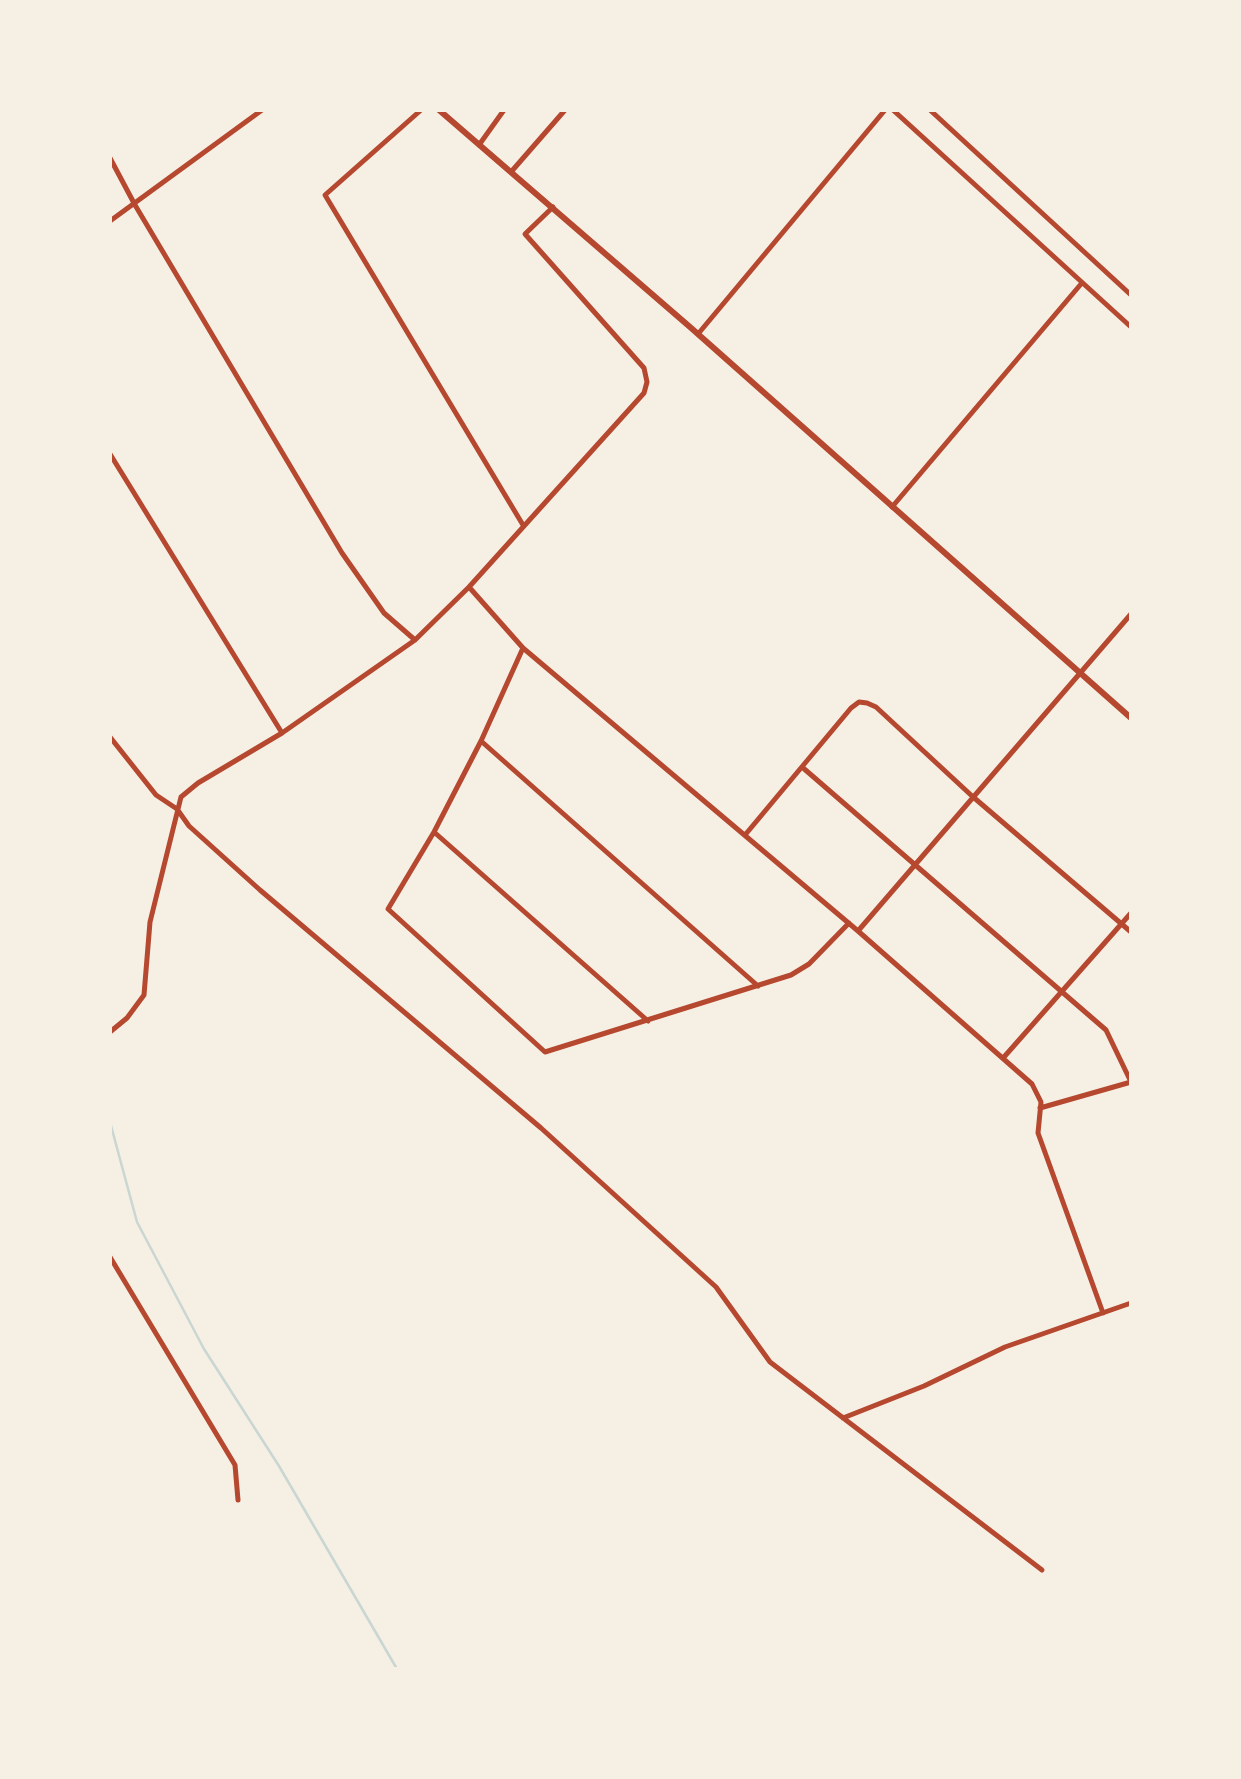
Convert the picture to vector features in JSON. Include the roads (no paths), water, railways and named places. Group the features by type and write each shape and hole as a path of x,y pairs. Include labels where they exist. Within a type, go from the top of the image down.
{"street":[{"path":"110,221 262,110"},
{"path":"421,110 325,194 523,524"},
{"path":"439,110 698,334 1131,718"},
{"path":"479,145 504,110"},
{"path":"511,172 565,110"},
{"path":"698,334 885,110"},
{"path":"893,110 1131,327"},
{"path":"930,110 1131,295"},
{"path":"110,158 135,205 342,553 384,613 415,640"},
{"path":"110,1032 127,1018 144,995 148,978 145,957 150,922 181,797 198,783 282,733 415,640 468,587 643,393 647,382 644,368 525,234 552,207"},
{"path":"892,507 1081,284"},
{"path":"110,454 282,733"},
{"path":"468,587 523,648 849,923 1032,1084 1040,1108 1038,1133 1103,1313"},
{"path":"858,931 1078,671 1131,614"},
{"path":"523,648 481,741 434,832 388,909 545,1052 791,975 809,964 849,923"},
{"path":"746,835 851,708 859,702 867,703 876,707 972,796 1131,932"},
{"path":"110,737 156,795 177,809 190,826 260,890 541,1128 716,1286 770,1362 1042,1570"},
{"path":"481,741 758,986"},
{"path":"802,767 1106,1030 1131,1082 1040,1108"},
{"path":"434,832 648,1021"},
{"path":"1004,1057 1065,992 1131,913"},
{"path":"110,1257 235,1465 238,1500"},
{"path":"843,1418 924,1386 1005,1346 1131,1303"}],"waterway":[{"path":"110,1122 137,1222 204,1349 279,1466 397,1669"}]}
